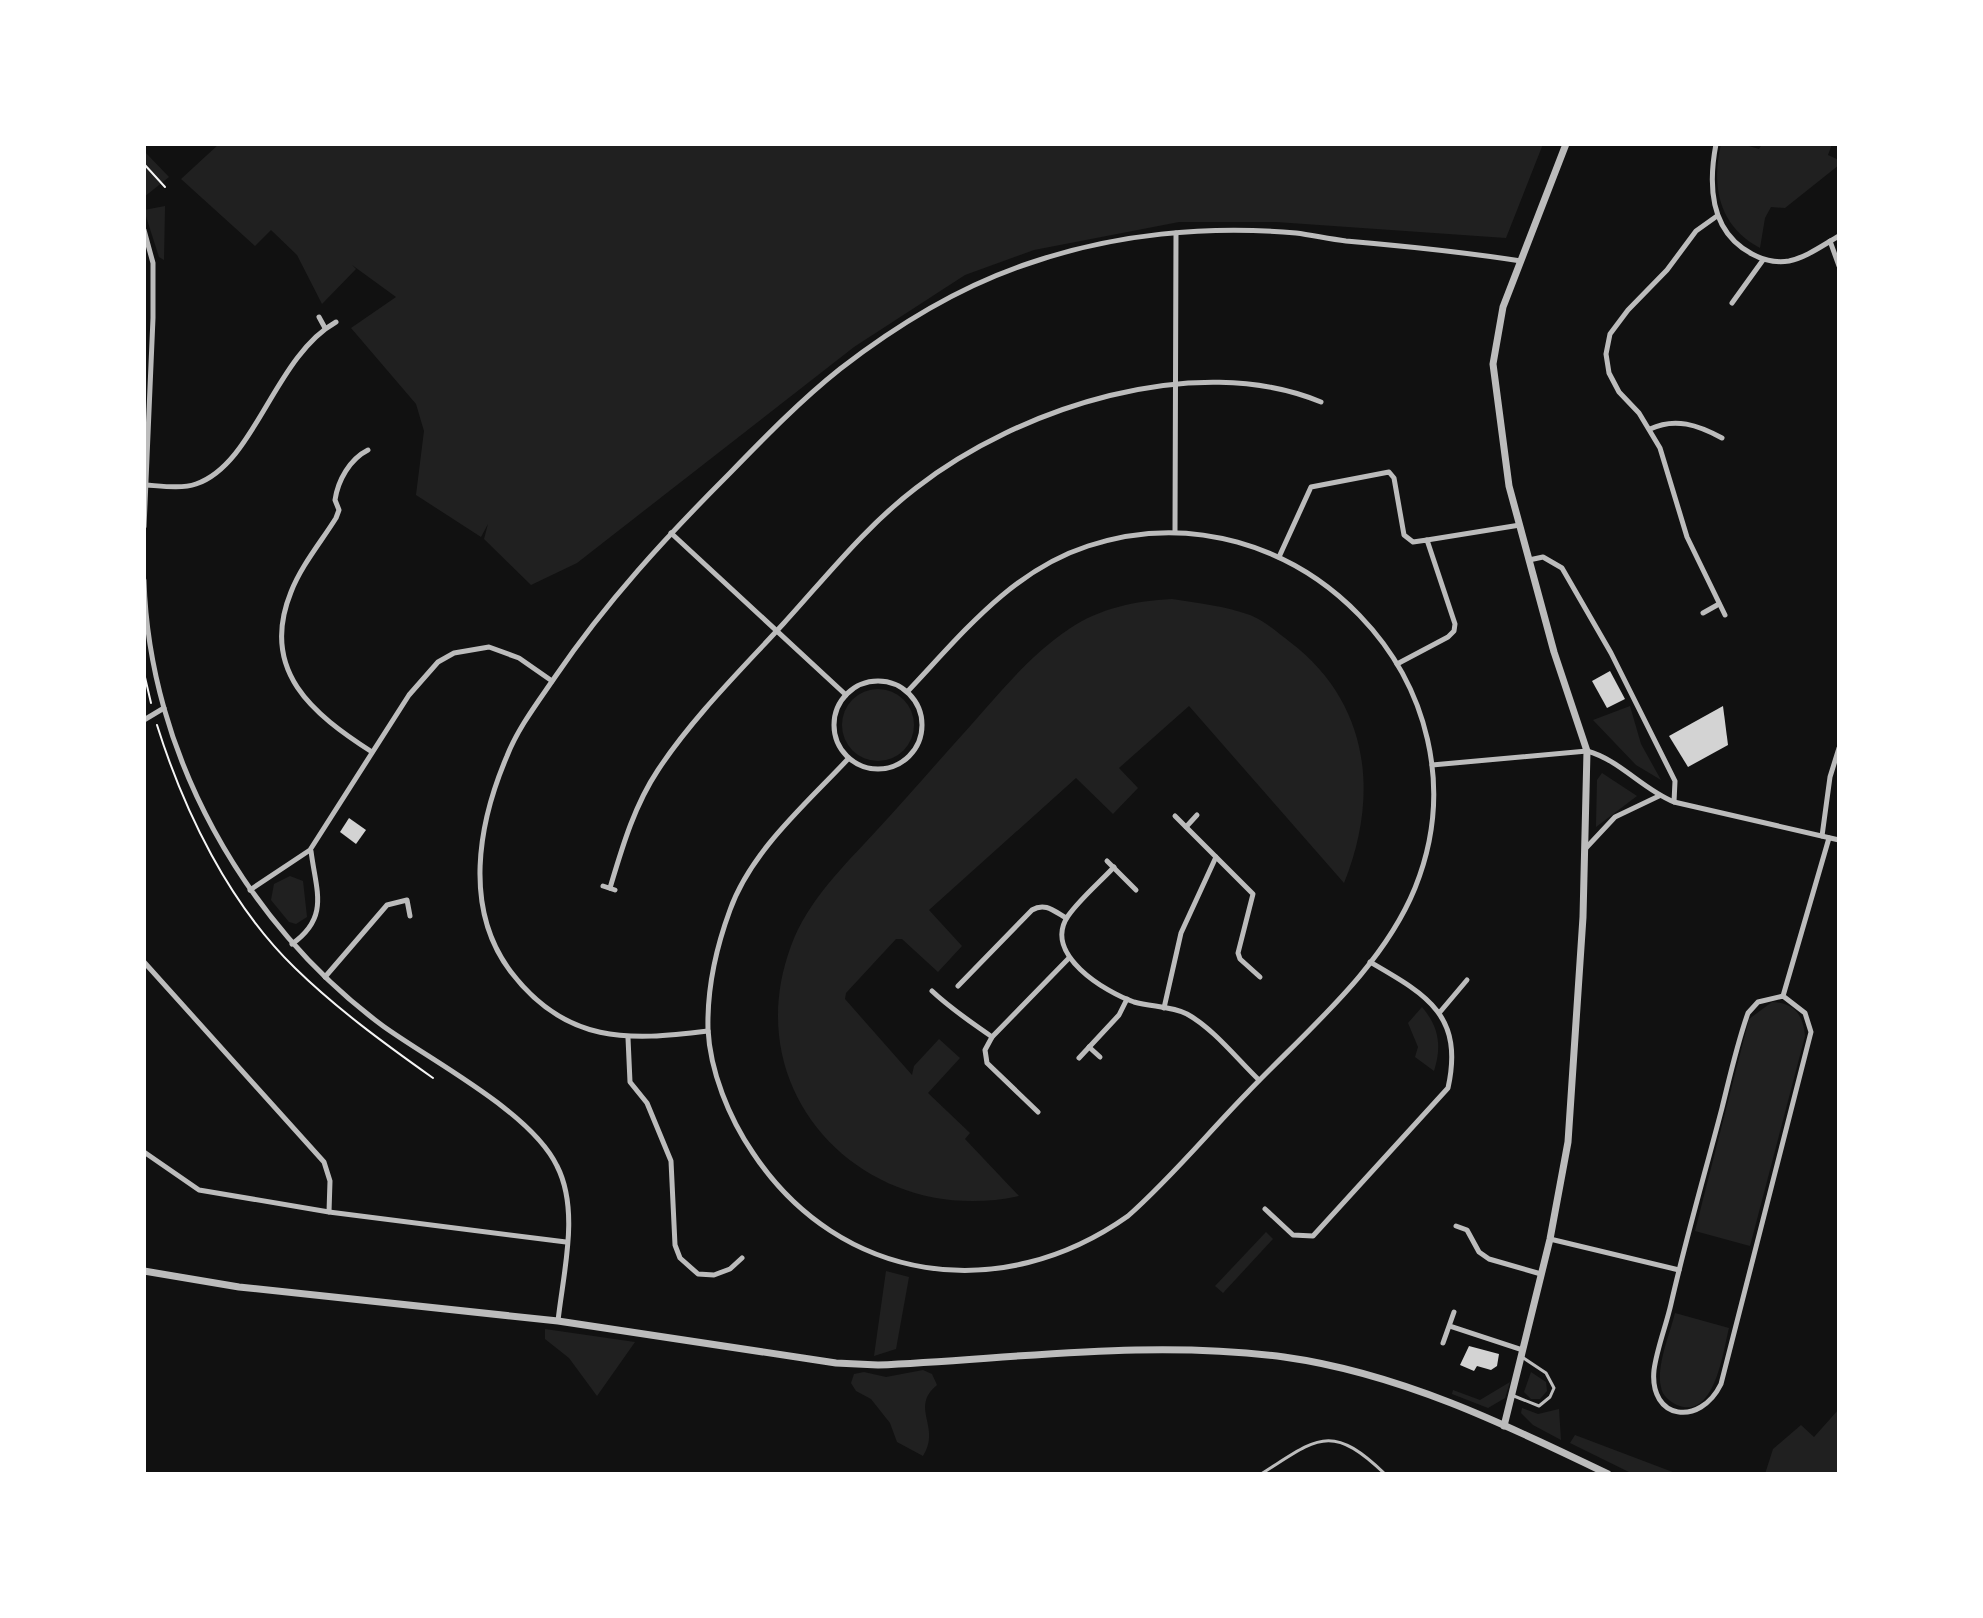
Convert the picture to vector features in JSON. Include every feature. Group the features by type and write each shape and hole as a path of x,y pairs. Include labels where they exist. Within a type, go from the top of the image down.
{"street":[{"path":"1504,1426 1514,1396 1550,1239 1573,1105 1587,751 1554,652 1520,525 1502,450 1493,364 1503,307 1566,144"},
{"path":"1716,144 1711,192 1717,216 1738,244 1763,260 1786,262 1839,236"},
{"path":"1717,216 1696,231 1667,270 1628,310 1610,334 1606,354 1609,373 1619,392 1650,429 1660,448 1687,537 1725,615"},
{"path":"144,230 153,277 144,527"},
{"path":"708,1031 628,1038 577,1025 538,1001 501,958 484,917 478,881 494,791 508,752 552,681 606,608 671,533 816,390 920,313 958,291 1030,263 1113,240 1203,230 1295,233 1521,261"},
{"path":"1175,531 1176,233"},
{"path":"1830,241 1839,266"},
{"path":"1732,303 1763,260"},
{"path":"319,317 325,328"},
{"path":"146,485 195,485 229,460 282,375 325,328 336,322"},
{"path":"609,888 629,826 657,772 686,734 878,521 958,458 1054,412 1091,400 1176,385 1244,383 1298,392 1321,402"},
{"path":"1650,429 1663,423 1680,422 1722,438"},
{"path":"368,450 353,460 341,481 335,500 339,510 336,518 290,593 282,641 293,681 313,709 372,752"},
{"path":"1279,557 1311,487 1382,471 1394,478 1404,535 1413,542 1520,525"},
{"path":"848,759 773,840 742,885 718,949 709,995 708,1031 716,1069 741,1135 790,1202 828,1230 863,1249 892,1260 933,1269 967,1271 1021,1266 1082,1244 1109,1230 1150,1196 1370,962 1402,914 1423,865 1432,799 1432,765 1415,704 1397,664 1377,635 1329,585 1247,543 1175,531 1090,545 1030,574 1001,594 908,691"},
{"path":"671,533 846,695"},
{"path":"1397,664 1454,631 1427,540"},
{"path":"1529,560 1543,557 1562,568 1611,653 1675,781 1674,802"},
{"path":"144,580 152,660 164,708 208,819 250,890 292,944 325,977 382,1025 515,1118 544,1144 564,1181 568,1203 558,1321"},
{"path":"1703,613 1719,604"},
{"path":"250,890 310,850 423,676 454,653 489,647 519,658 552,681"},
{"path":"876,680 894,683 908,691 923,718 922,736 912,755 901,764 878,770 862,767 848,759 834,732 837,709 846,695 861,684 876,680"},
{"path":"144,720 164,708"},
{"path":"1783,996 1826,837 1839,748"},
{"path":"1432,765 1587,751 1603,756 1659,796 1674,802 1839,840"},
{"path":"1585,849 1615,817 1659,796"},
{"path":"1186,827 1197,815"},
{"path":"1175,816 1253,894 1238,953 1240,959 1260,977"},
{"path":"292,944 307,933 316,921 319,909 310,850"},
{"path":"1164,1008 1181,933 1216,857"},
{"path":"1107,861 1136,890"},
{"path":"1114,867 1066,918 1063,932 1069,958 1098,984 1127,999 1181,1011 1197,1020 1259,1080"},
{"path":"325,977 387,905 407,900 410,916"},
{"path":"958,986 1032,910 1039,906 1048,907 1066,918"},
{"path":"1038,1112 987,1063 985,1050 992,1037 1069,958"},
{"path":"144,962 324,1162 330,1181 329,1212"},
{"path":"1265,1209 1293,1235 1313,1236 1448,1088 1453,1064 1452,1039 1440,1012 1414,987 1370,962"},
{"path":"1440,1012 1467,980"},
{"path":"932,991 957,1015 970,1019 992,1037"},
{"path":"1783,996 1805,1013 1811,1032 1721,1384 1706,1406 1690,1413 1674,1412 1665,1406 1654,1386 1654,1368 1679,1270 1748,1013 1758,1002 1783,996"},
{"path":"1079,1058 1119,1015 1127,999"},
{"path":"628,1038 630,1082 647,1103 671,1161 675,1245 680,1258 698,1274 714,1275 730,1269 742,1258"},
{"path":"1089,1047 1100,1057"},
{"path":"144,1152 153,1162 199,1190 329,1212 566,1242"},
{"path":"1456,1226 1467,1230 1479,1252 1489,1259 1541,1274"},
{"path":"1550,1239 1679,1270"},
{"path":"144,1271 239,1287 558,1321 864,1364 1176,1349 1257,1354 1336,1367 1412,1387 1608,1474"},
{"path":"1443,1343 1454,1312"},
{"path":"1450,1326 1523,1354"}],"lane":[{"path":"1514,1396 1539,1406 1550,1397 1554,1388 1546,1373 1523,1354"},
{"path":"1261,1474 1313,1441 1330,1438 1368,1458 1385,1474"},
{"path":"1013,1474 1031,1474"}],"path":[{"path":"144,164 165,187"}],"shaded area":[{"path":"219,144 1543,144 1506,238 1276,222 1179,222 1034,250 965,275 854,347 577,563 531,585 484,539 488,524 481,537 416,495 424,431 416,404 351,328 396,297 352,265 356,269 322,304 297,255 271,230 255,246 181,179"},
{"path":"1721,144 1742,144 1759,149 1762,144 1832,144 1828,155 1839,160 1839,165 1785,208 1771,207 1765,218 1760,248 1735,229 1721,204 1717,175"},
{"path":"144,151 169,177 144,197"},
{"path":"165,206 164,260 159,257 144,210"},
{"path":"1172,599 1231,609 1261,620 1316,666 1337,692 1351,721 1360,752 1364,783 1362,816 1344,883 1189,706 1119,768 1138,788 1113,814 1076,778 929,910 962,946 938,972 902,939 896,939 846,993 845,999 912,1075 914,1066 939,1039 960,1058 928,1093 970,1133 965,1139 1019,1196 964,1201 912,1192 866,1171 828,1140 799,1100 782,1053 779,1001 791,946 798,929 840,870 1037,654 1069,629 1105,611"},
{"path":"878,689 898,695 908,705 914,725 908,745 898,755 878,761 858,755 848,745 842,725 848,705 858,695"},
{"path":"1630,706 1641,744 1661,780 1636,765 1593,720"},
{"path":"1602,773 1637,796 1596,827 1597,780"},
{"path":"290,876 303,881 307,917 296,924 289,922 271,900 274,884"},
{"path":"1772,1002 1787,1005 1800,1016 1805,1036 1750,1246 1695,1231 1749,1019"},
{"path":"1422,1007 1437,1037 1438,1053 1434,1071 1415,1057 1418,1047 1408,1023"},
{"path":"1266,1232 1273,1239 1223,1293 1215,1286"},
{"path":"886,1271 909,1277 896,1349 874,1356"},
{"path":"1675,1313 1729,1328 1720,1367 1709,1394 1690,1407 1671,1402 1661,1387 1662,1360"},
{"path":"545,1329 635,1342 597,1396 569,1358 545,1339"},
{"path":"923,1370 932,1374 937,1385 926,1402 929,1436 923,1456 897,1442 890,1423 871,1399 856,1391 851,1383 854,1374 864,1372 886,1377"},
{"path":"1531,1372 1546,1382 1547,1391 1540,1399 1531,1399 1524,1392"},
{"path":"1510,1382 1505,1398 1488,1408 1452,1394 1453,1390 1480,1400"},
{"path":"1522,1408 1538,1414 1559,1409 1561,1440 1533,1425 1521,1413"},
{"path":"1839,1409 1839,1474 1765,1474 1773,1449 1801,1425 1814,1437"},
{"path":"1575,1435 1678,1474 1633,1474 1570,1443"}],"building":[{"path":"1610,671 1625,699 1607,708 1592,681"},
{"path":"1723,706 1728,745 1688,767 1669,736"},
{"path":"349,818 366,830 356,844 340,832"},
{"path":"1469,1346 1499,1354 1497,1366 1491,1370 1477,1366 1474,1371 1460,1365"}]}
